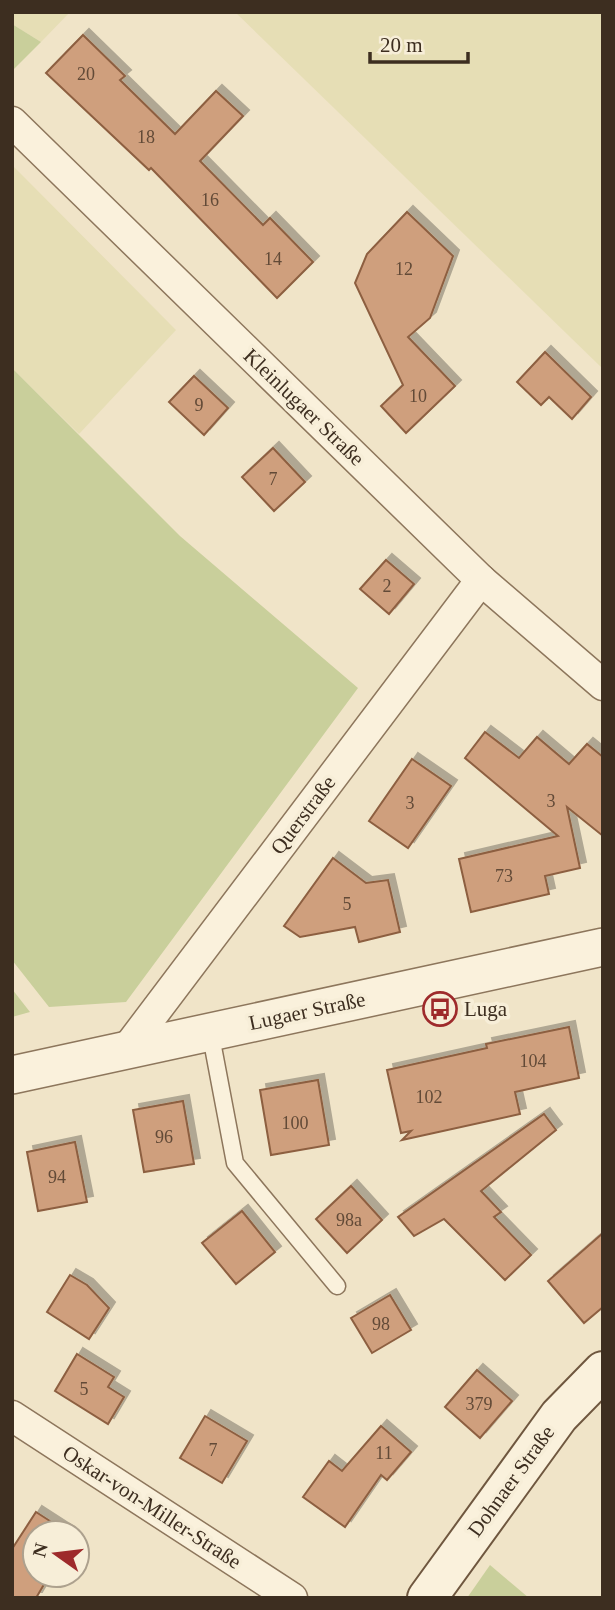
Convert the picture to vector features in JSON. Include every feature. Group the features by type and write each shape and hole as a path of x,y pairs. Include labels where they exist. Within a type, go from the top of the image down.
{"main road":[{"name":"Dohnaer Straße","path":"427,1598 559,1416 603,1371"}],"street":[{"name":"Kleinlugaer Straße","path":"12,122 481,580 603,685"},
{"name":"Querstraße","path":"126,1049 481,580"},
{"name":"Lugaer Straße","path":"12,1075 603,947"},
{"name":"Oskar-von-Miller-Straße","path":"12,1416 292,1598"}],"lane":[{"path":"210,1031 235,1163 337,1286"}],"shaded area":[{"path":"12,12 70,12 41,42 12,24"},
{"path":"235,12 603,12 603,369"},
{"path":"12,165 176,330 79,434 12,368"}],"green space":[{"path":"12,24 41,42 12,71"},
{"path":"12,368 180,536 358,688 126,1002 49,1007 12,960"},
{"path":"12,989 30,1012 12,1017"},
{"path":"490,1565 529,1598 467,1598"}],"building":[{"path":"83,35 125,76 120,80 175,134 216,91 243,116 200,161 263,225 270,218 313,262 277,298 151,168 149,170 46,73"},
{"path":"407,212 453,256 430,318 408,337 455,386 406,433 381,406 403,385 355,283 367,254"},
{"path":"545,352 591,397 572,419 549,397 541,405 517,382"},
{"path":"194,376 228,408 204,435 169,402"},
{"path":"273,448 305,482 274,511 242,477"},
{"path":"386,560 414,584 389,614 360,589"},
{"path":"485,732 519,758 537,737 569,764 587,744 603,757 603,836 567,807 580,868 545,876 549,894 471,912 459,859 558,836 465,758"},
{"path":"412,759 451,786 408,848 369,821"},
{"path":"333,858 366,883 388,880 400,932 359,942 355,927 300,937 284,926"},
{"path":"569,1027 579,1078 515,1092 520,1114 402,1140 411,1131 401,1133 387,1070 487,1048 486,1044"},
{"path":"318,1080 329,1145 271,1155 260,1090"},
{"path":"183,1101 194,1164 144,1172 133,1110"},
{"path":"544,1114 556,1130 481,1191 501,1212 494,1217 531,1255 505,1280 444,1219 414,1236 398,1217"},
{"path":"75,1142 87,1202 38,1211 27,1152"},
{"path":"351,1186 382,1220 347,1253 316,1219"},
{"path":"242,1211 275,1252 236,1284 202,1243"},
{"path":"603,1233 603,1307 584,1323 548,1281"},
{"path":"70,1275 87,1285 109,1308 89,1339 47,1312"},
{"path":"390,1295 411,1330 372,1353 351,1318"},
{"path":"77,1354 114,1377 108,1387 124,1397 108,1424 55,1391"},
{"path":"477,1370 512,1401 480,1438 445,1407"},
{"path":"205,1416 247,1441 222,1483 180,1458"},
{"path":"381,1426 411,1452 387,1480 381,1475 345,1527 303,1497 329,1461 342,1471"},
{"path":"36,1512 47,1519 31,1519"},
{"path":"21,1535 21,1589 41,1589 36,1598 12,1598 12,1549"}],"place":[{"name":"Luga","path":"440,1009"}]}
